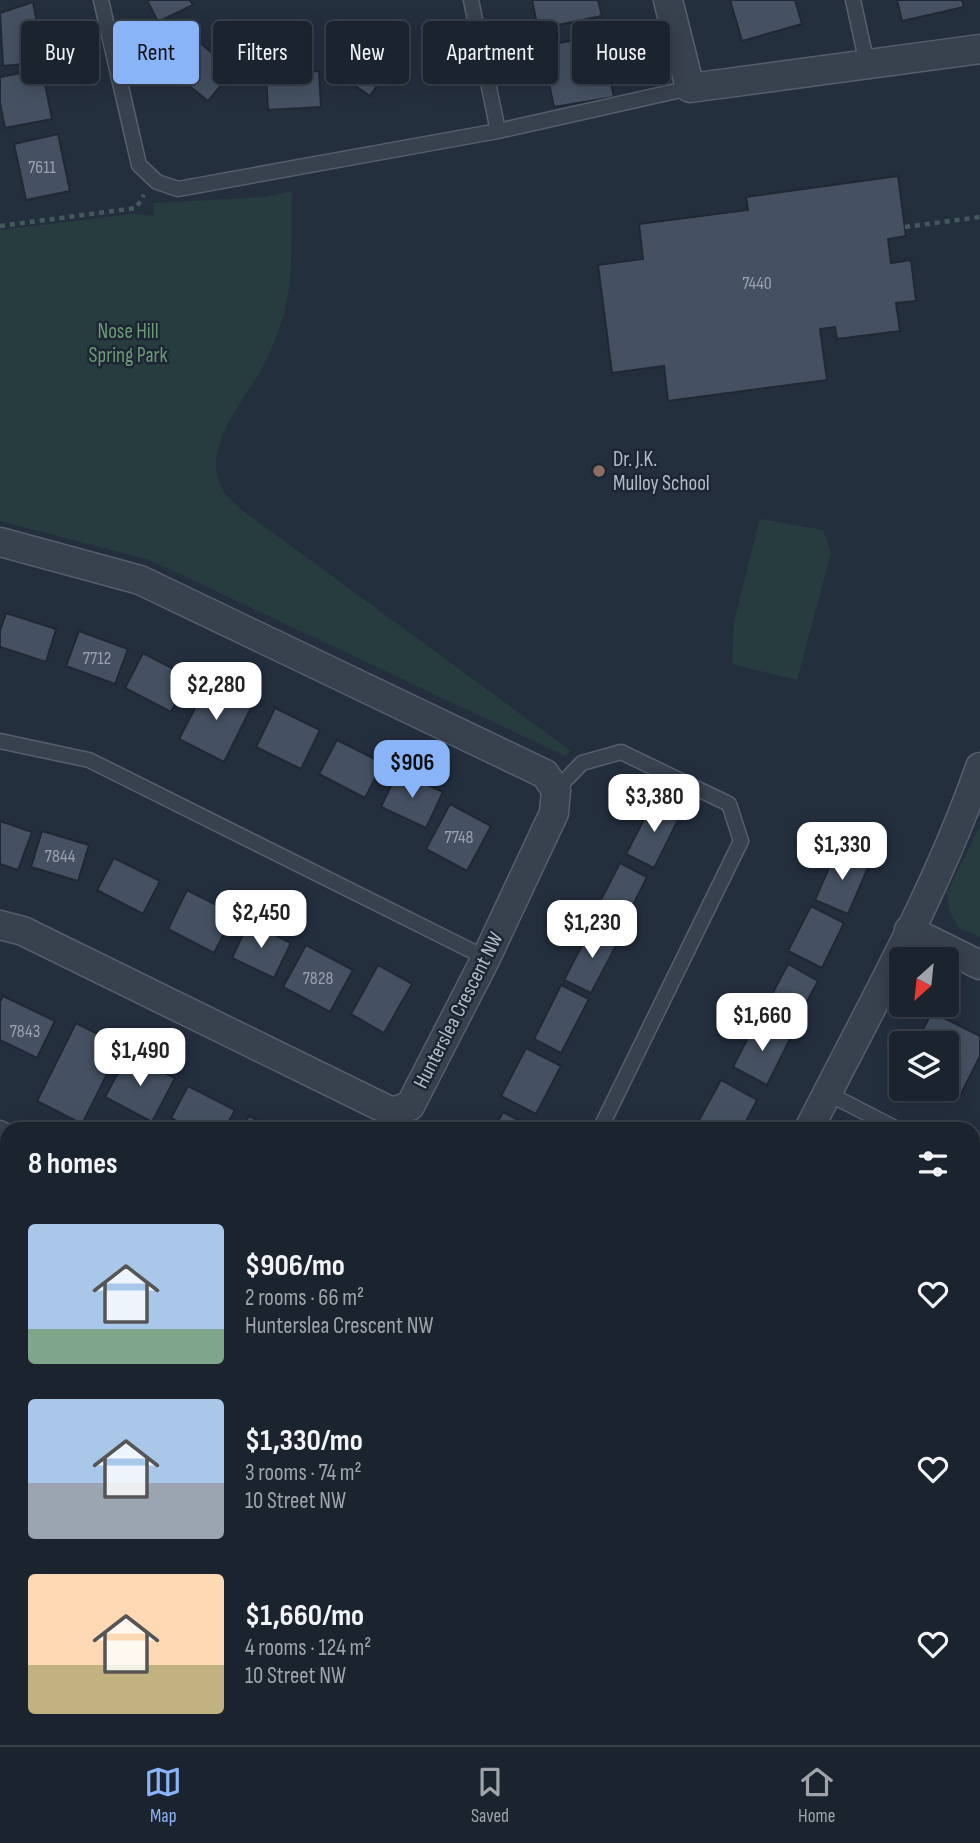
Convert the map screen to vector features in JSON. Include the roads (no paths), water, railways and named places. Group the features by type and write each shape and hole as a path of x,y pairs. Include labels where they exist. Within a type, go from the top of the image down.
{"street":[{"path":"668,0 690,88 980,49"},
{"path":"0,542 139,580 545,774 556,790"},
{"path":"812,1122 961,821 980,767"},
{"name":"Hunterslea Crescent NW","path":"0,925 23,931 392,1112 410,1106 486,958 554,813 556,790"},
{"path":"909,930 980,965"}],"lane":[{"path":"101,0 139,165 157,182 178,189 498,131 690,88"},
{"path":"471,0 498,131"},
{"path":"853,0 867,64"},
{"path":"0,741 89,760 486,958"},
{"path":"556,790 582,763 621,752 729,804 741,841 603,1122"},
{"path":"827,1093 883,1122"}],"place":[{"name":"Dr. J.K. Mulloy School","path":"599,471"}],"park label":[{"name":"Nose Hill Spring Park","path":"128,343"}]}
